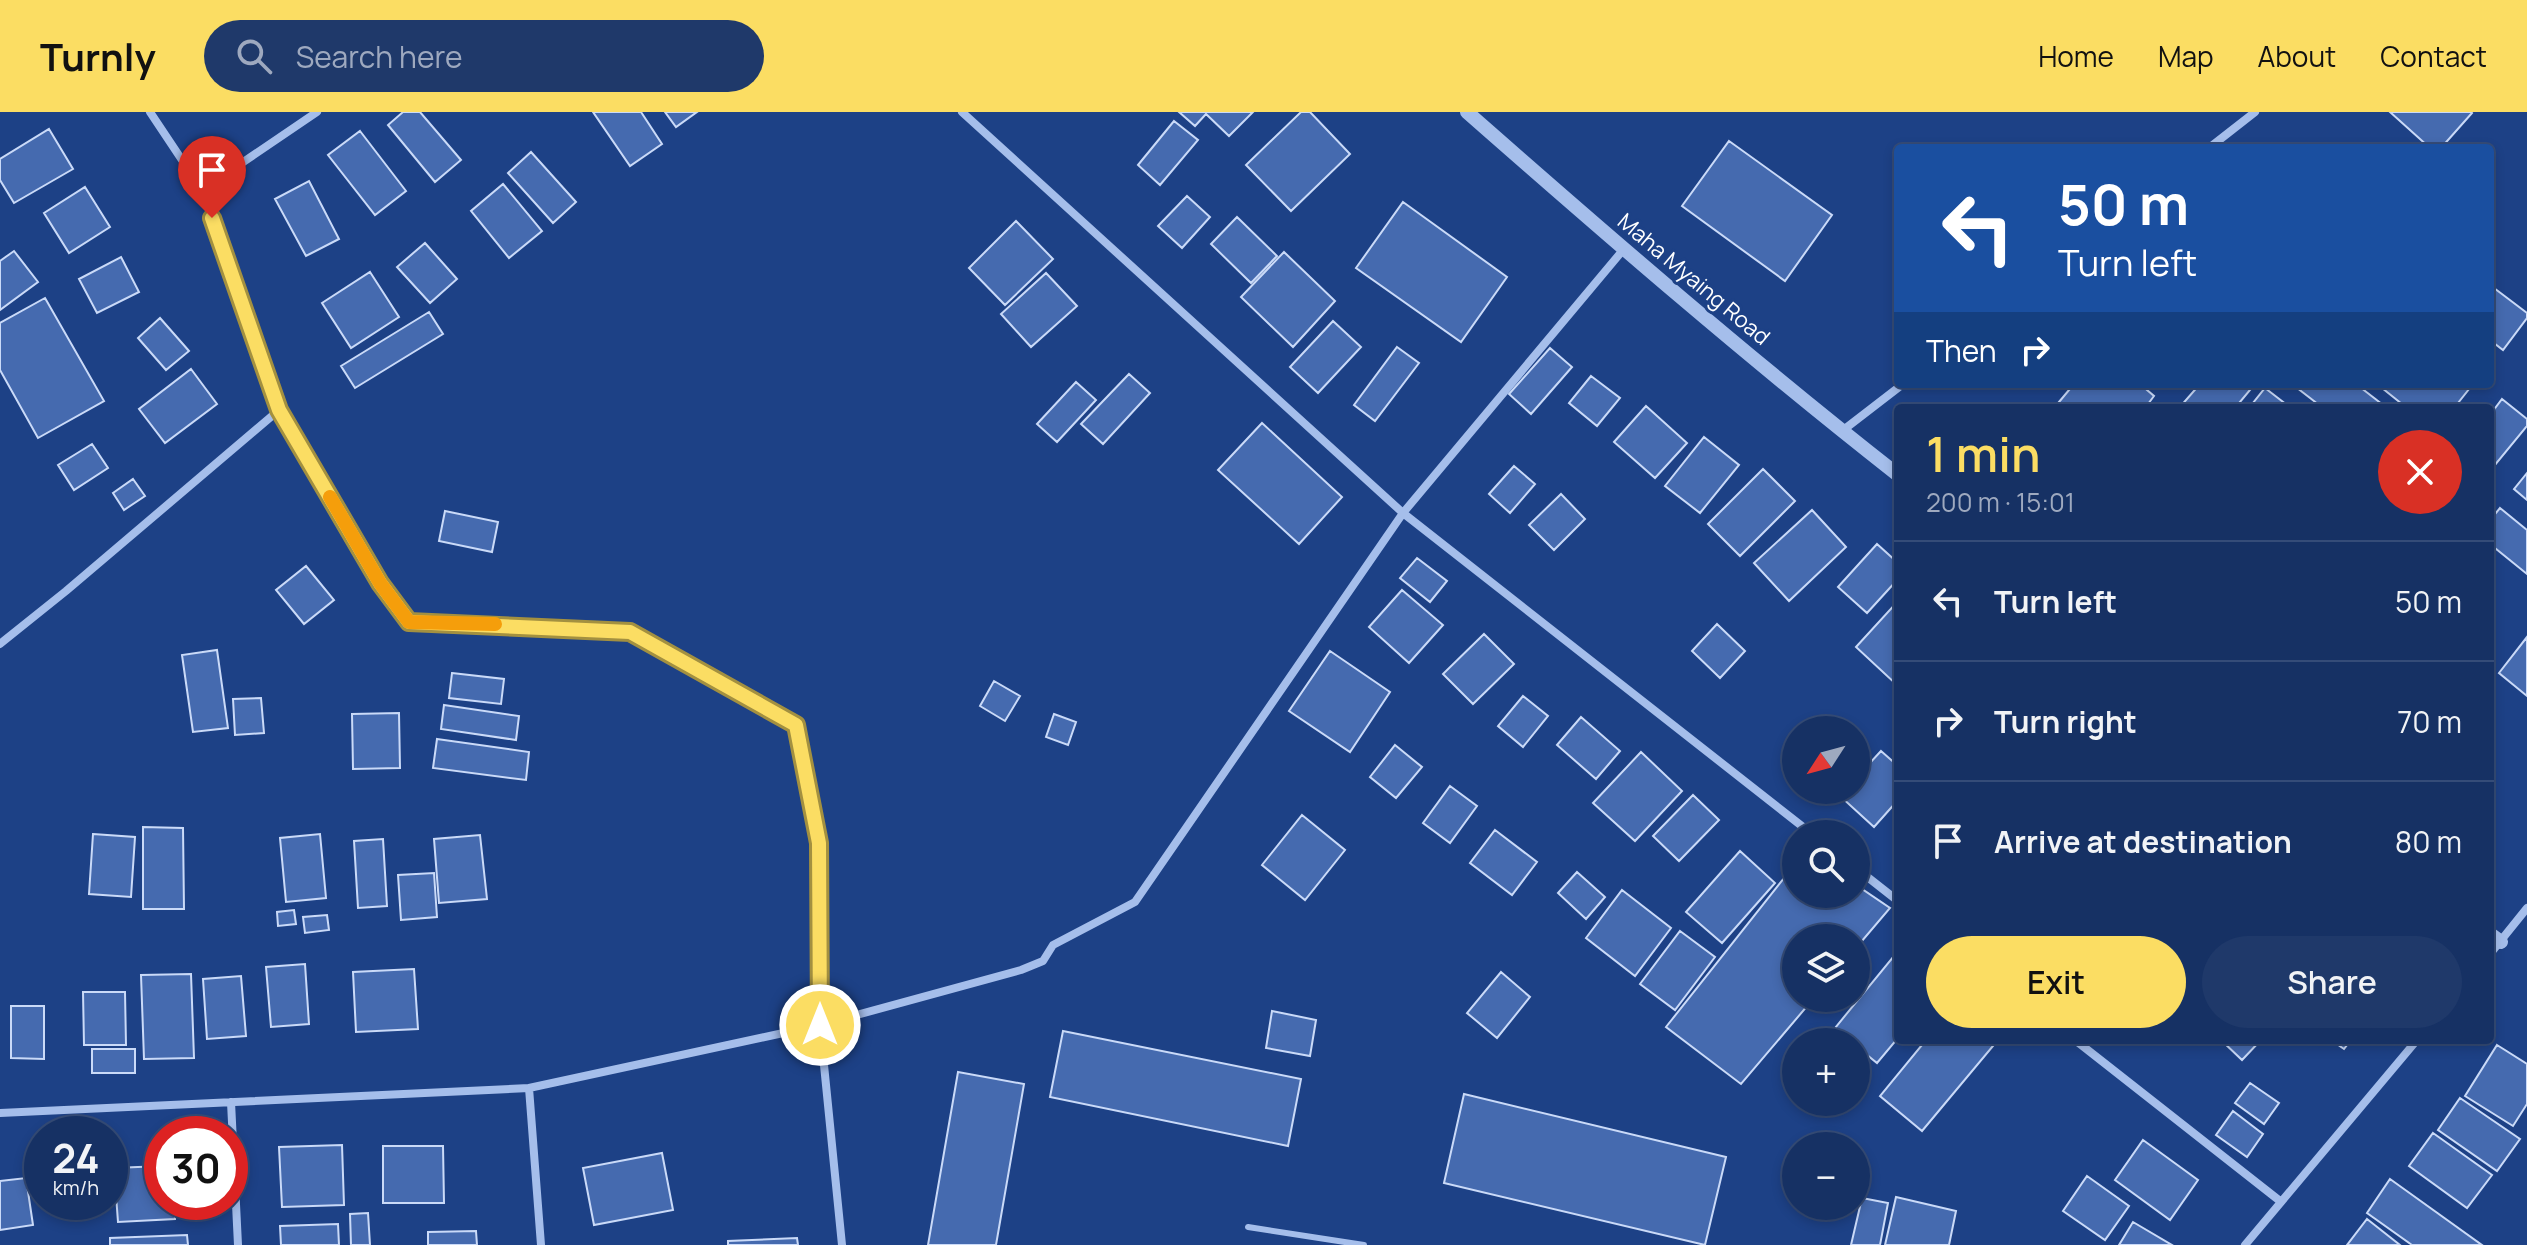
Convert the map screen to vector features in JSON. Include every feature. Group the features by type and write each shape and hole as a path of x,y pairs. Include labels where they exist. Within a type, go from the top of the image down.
{"street":[{"path":"150,112 202,190 279,410 380,583 409,622 630,632 796,725 819,843 820,1025 842,1245"},
{"path":"202,190 317,112"},
{"path":"962,112 1403,513 1794,820"},
{"name":"Maha Myaing Road","path":"1467,112 1623,250 1894,472"},
{"path":"2214,144 2255,112"},
{"path":"0,1113 529,1088 820,1025 1021,970 1043,961 1053,945 1135,902 1403,513 1623,250"},
{"path":"1842,431 1898,388"},
{"path":"0,644 279,410"},
{"path":"1870,879 1894,898"},
{"path":"2495,938 2527,908"},
{"path":"2080,1044 2280,1201"},
{"path":"2245,1245 2414,1044"},
{"path":"529,1088 541,1245"},
{"path":"231,1102 238,1245"}],"lane":[{"path":"1248,1227 1364,1245"}],"building":[{"path":"403,112 420,112 461,160 435,182 388,125"},
{"path":"593,112 641,112 662,144 630,166"},
{"path":"665,112 697,112 676,127"},
{"path":"1179,112 1253,112 1229,136 1206,114 1195,126"},
{"path":"1301,112 1310,112 1350,154 1291,211 1246,165"},
{"path":"2390,112 2472,113 2445,144 2426,144"},
{"path":"1174,121 1198,140 1160,185 1138,165"},
{"path":"49,129 73,169 14,203 0,180 0,159"},
{"path":"360,131 406,191 375,215 328,155"},
{"path":"1729,141 1832,215 1785,281 1682,206"},
{"path":"531,152 576,202 553,223 508,173"},
{"path":"309,181 339,239 306,256 275,199"},
{"path":"503,184 542,231 509,258 471,211"},
{"path":"85,187 110,227 69,253 44,213"},
{"path":"1187,196 1210,217 1182,248 1158,226"},
{"path":"1403,202 1507,277 1461,342 1356,268"},
{"path":"1237,217 1277,256 1251,283 1211,244"},
{"path":"1016,221 1053,259 1005,305 969,268"},
{"path":"425,243 457,279 430,303 397,267"},
{"path":"14,251 38,282 0,310 0,261"},
{"path":"1284,252 1335,301 1293,347 1241,297"},
{"path":"121,257 139,292 97,313 79,279"},
{"path":"370,272 399,317 351,348 322,303"},
{"path":"1046,273 1077,306 1031,347 1001,314"},
{"path":"2494,288 2527,313 2527,318 2503,350 2494,343"},
{"path":"45,298 104,401 38,438 0,370 0,323"},
{"path":"429,312 443,334 355,388 341,366"},
{"path":"160,318 189,351 166,370 138,338"},
{"path":"1333,321 1361,347 1318,393 1290,367"},
{"path":"1397,347 1419,363 1375,421 1354,405"},
{"path":"1550,348 1572,367 1531,414 1509,394"},
{"path":"191,369 217,404 165,443 139,409"},
{"path":"1129,374 1150,393 1103,444 1081,424"},
{"path":"1591,376 1620,398 1597,426 1569,403"},
{"path":"1076,382 1096,400 1057,442 1037,424"},
{"path":"2071,388 2145,388 2154,396 2148,404 2059,402"},
{"path":"2196,388 2252,388 2238,404 2182,404"},
{"path":"2265,388 2286,404 2252,404"},
{"path":"2297,388 2361,388 2382,404 2318,404"},
{"path":"2382,388 2470,388 2457,404 2402,404"},
{"path":"2502,399 2527,419 2527,426 2494,466 2494,410"},
{"path":"1646,406 1687,443 1655,478 1614,442"},
{"path":"1262,423 1342,497 1299,544 1218,470"},
{"path":"1704,437 1739,465 1700,513 1665,486"},
{"path":"92,444 108,468 74,490 58,465"},
{"path":"1514,466 1535,484 1510,513 1489,494"},
{"path":"1763,469 1795,501 1740,556 1708,524"},
{"path":"2527,473 2527,500 2514,489"},
{"path":"133,479 145,496 124,510 113,493"},
{"path":"1561,494 1585,519 1554,550 1529,525"},
{"path":"2500,508 2527,530 2527,574 2494,547 2494,515"},
{"path":"1812,510 1846,547 1789,601 1754,563"},
{"path":"445,511 498,522 492,552 439,541"},
{"path":"1877,544 1894,559 1894,583 1867,613 1838,587"},
{"path":"1417,558 1447,581 1430,602 1400,578"},
{"path":"306,566 334,600 304,624 276,590"},
{"path":"1402,590 1443,625 1409,663 1369,627"},
{"path":"1894,605 1894,682 1856,647"},
{"path":"1717,624 1745,651 1720,678 1692,651"},
{"path":"1484,634 1514,664 1473,704 1443,674"},
{"path":"2527,637 2527,696 2499,673"},
{"path":"217,650 228,728 193,732 182,655"},
{"path":"1330,651 1390,692 1350,752 1289,711"},
{"path":"452,673 504,679 501,704 449,698"},
{"path":"994,681 1020,696 1005,721 980,706"},
{"path":"1523,696 1548,716 1523,747 1498,726"},
{"path":"261,698 264,733 235,735 233,699"},
{"path":"444,705 519,716 516,740 441,729"},
{"path":"399,713 400,768 353,769 352,714"},
{"path":"1054,714 1076,722 1068,745 1046,737"},
{"path":"1581,717 1620,751 1596,779 1557,745"},
{"path":"437,739 529,752 526,780 433,768"},
{"path":"1395,745 1422,767 1396,798 1370,777"},
{"path":"1881,751 1894,762 1894,804 1874,827 1870,820 1849,804 1870,804 1870,763"},
{"path":"1641,752 1682,791 1635,841 1593,803"},
{"path":"1450,786 1477,806 1450,843 1423,823"},
{"path":"1693,795 1719,820 1679,861 1653,836"},
{"path":"1302,815 1345,850 1305,900 1262,865"},
{"path":"143,827 183,828 184,909 143,909"},
{"path":"1495,830 1537,862 1512,895 1470,863"},
{"path":"93,834 135,837 131,897 89,894"},
{"path":"320,834 326,898 286,902 280,838"},
{"path":"480,835 487,899 439,903 434,839"},
{"path":"383,839 387,906 358,908 354,841"},
{"path":"1740,851 1775,883 1722,943 1686,912"},
{"path":"1577,872 1605,897 1586,919 1558,893"},
{"path":"434,873 437,917 401,920 398,875"},
{"path":"1782,881 1782,908 1870,908 1870,894 1890,908 1870,932 1870,924 1782,924 1782,1012 1802,1012 1789,1028 1782,1028 1782,1036 1741,1084 1666,1027"},
{"path":"1622,890 1671,928 1635,976 1586,938"},
{"path":"294,910 296,924 278,926 277,912"},
{"path":"327,915 329,930 305,933 303,917"},
{"path":"1680,931 1715,957 1675,1010 1640,984"},
{"path":"1894,956 1894,1043 1877,1063 1870,1057 1870,1028 1835,1028 1848,1012 1870,1012 1870,985"},
{"path":"305,964 309,1024 271,1027 266,967"},
{"path":"414,969 418,1029 356,1032 353,972"},
{"path":"1501,972 1530,997 1497,1038 1467,1013"},
{"path":"191,974 194,1058 144,1059 141,975"},
{"path":"241,976 246,1036 207,1039 203,979"},
{"path":"83,992 125,992 126,1045 84,1045"},
{"path":"11,1006 44,1006 44,1059 11,1058"},
{"path":"1272,1011 1316,1020 1310,1056 1266,1048"},
{"path":"1063,1031 1301,1079 1288,1146 1050,1097"},
{"path":"1923,1044 1995,1044 1922,1131 1880,1096"},
{"path":"2225,1044 2257,1044 2242,1060"},
{"path":"2497,1045 2527,1064 2527,1104 2513,1126 2465,1096"},
{"path":"92,1049 135,1049 135,1073 92,1073"},
{"path":"958,1072 1024,1084 996,1245 928,1245"},
{"path":"2250,1083 2279,1103 2264,1124 2235,1103"},
{"path":"1464,1094 1726,1157 1705,1245 1444,1183"},
{"path":"2460,1098 2520,1139 2497,1171 2438,1130"},
{"path":"2233,1111 2263,1134 2247,1157 2216,1135"},
{"path":"2433,1133 2492,1175 2467,1208 2409,1166"},
{"path":"2143,1140 2198,1180 2170,1220 2115,1180"},
{"path":"342,1145 344,1205 282,1207 279,1147"},
{"path":"383,1146 443,1146 444,1203 383,1203"},
{"path":"662,1153 673,1210 594,1225 583,1168"},
{"path":"128,1167 144,1167 144,1220 156,1220 118,1222 128,1220"},
{"path":"2087,1176 2129,1206 2105,1240 2063,1211"},
{"path":"24,1178 24,1220 32,1220 33,1225 0,1230 0,1181"},
{"path":"2390,1179 2482,1245 2412,1245 2367,1213"},
{"path":"1896,1197 1956,1211 1949,1245 1885,1245"},
{"path":"1870,1200 1888,1203 1880,1245 1851,1245 1857,1220 1870,1220"},
{"path":"368,1213 370,1245 351,1245 350,1214"},
{"path":"2367,1219 2400,1245 2347,1245"},
{"path":"2133,1222 2172,1245 2119,1245"},
{"path":"338,1224 339,1245 281,1245 280,1226"},
{"path":"476,1231 477,1245 428,1245 428,1232"},
{"path":"187,1235 188,1245 110,1245 110,1238"},
{"path":"797,1238 798,1245 728,1245 728,1241"}],"slow traffic":[{"path":"330,497 380,583 409,622 495,624"}],"route":[{"path":"212,218 279,410 380,583 409,622 630,632 796,725 819,843 820,1025"}]}
